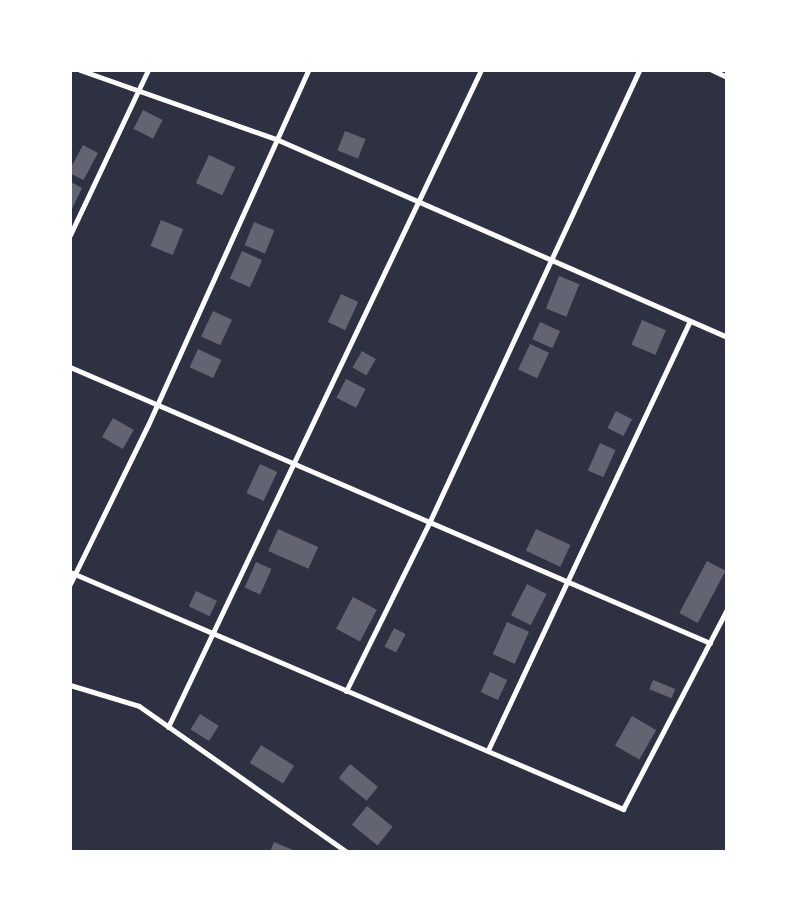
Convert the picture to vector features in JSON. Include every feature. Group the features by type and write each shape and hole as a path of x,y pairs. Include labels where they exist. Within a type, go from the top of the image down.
{"street":[{"path":"80,70 276,139 727,337"},
{"path":"70,235 148,70"},
{"path":"70,584 72,573 157,404 308,70"},
{"path":"168,727 481,70"},
{"path":"346,691 429,523 639,70"},
{"path":"712,70 727,77"},
{"path":"488,750 690,321"},
{"path":"70,367 710,643"},
{"path":"72,573 623,810 727,609"},
{"path":"70,685 139,706 347,852"}],"building":[{"path":"143,110 163,120 153,139 133,129"},
{"path":"345,131 366,139 358,158 337,151"},
{"path":"83,145 98,153 83,180 70,173"},
{"path":"209,155 235,167 222,195 196,183"},
{"path":"71,182 82,188 70,213 70,185"},
{"path":"161,220 183,229 173,255 151,246"},
{"path":"254,222 274,230 265,253 245,245"},
{"path":"242,251 262,260 250,287 230,278"},
{"path":"559,276 579,284 566,317 546,308"},
{"path":"341,294 358,302 345,330 328,322"},
{"path":"213,311 232,320 220,345 201,336"},
{"path":"642,320 666,330 655,355 631,345"},
{"path":"540,322 560,331 552,348 532,339"},
{"path":"530,344 549,353 537,378 518,369"},
{"path":"198,349 222,360 213,378 190,367"},
{"path":"362,351 376,359 366,375 352,367"},
{"path":"346,379 366,389 356,408 336,398"},
{"path":"616,411 632,419 623,436 607,428"},
{"path":"113,418 134,430 123,449 102,437"},
{"path":"600,443 616,450 603,477 588,470"},
{"path":"260,464 277,472 264,501 246,493"},
{"path":"278,529 318,547 308,569 268,551"},
{"path":"536,529 570,545 560,567 526,551"},
{"path":"707,561 726,571 698,623 679,613"},
{"path":"256,562 272,569 260,594 245,588"},
{"path":"527,584 547,594 531,625 511,615"},
{"path":"196,591 217,601 210,616 189,606"},
{"path":"353,597 377,610 360,641 336,629"},
{"path":"507,622 529,632 515,664 493,654"},
{"path":"394,628 406,634 396,653 384,647"},
{"path":"490,672 507,680 498,700 481,692"},
{"path":"653,680 675,689 672,698 649,689"},
{"path":"200,714 219,726 209,741 190,729"},
{"path":"632,716 656,730 639,759 615,745"},
{"path":"261,745 294,766 283,783 250,763"},
{"path":"350,764 378,787 367,801 339,778"},
{"path":"367,806 393,827 378,845 352,825"},
{"path":"274,842 298,852 270,852"}]}
